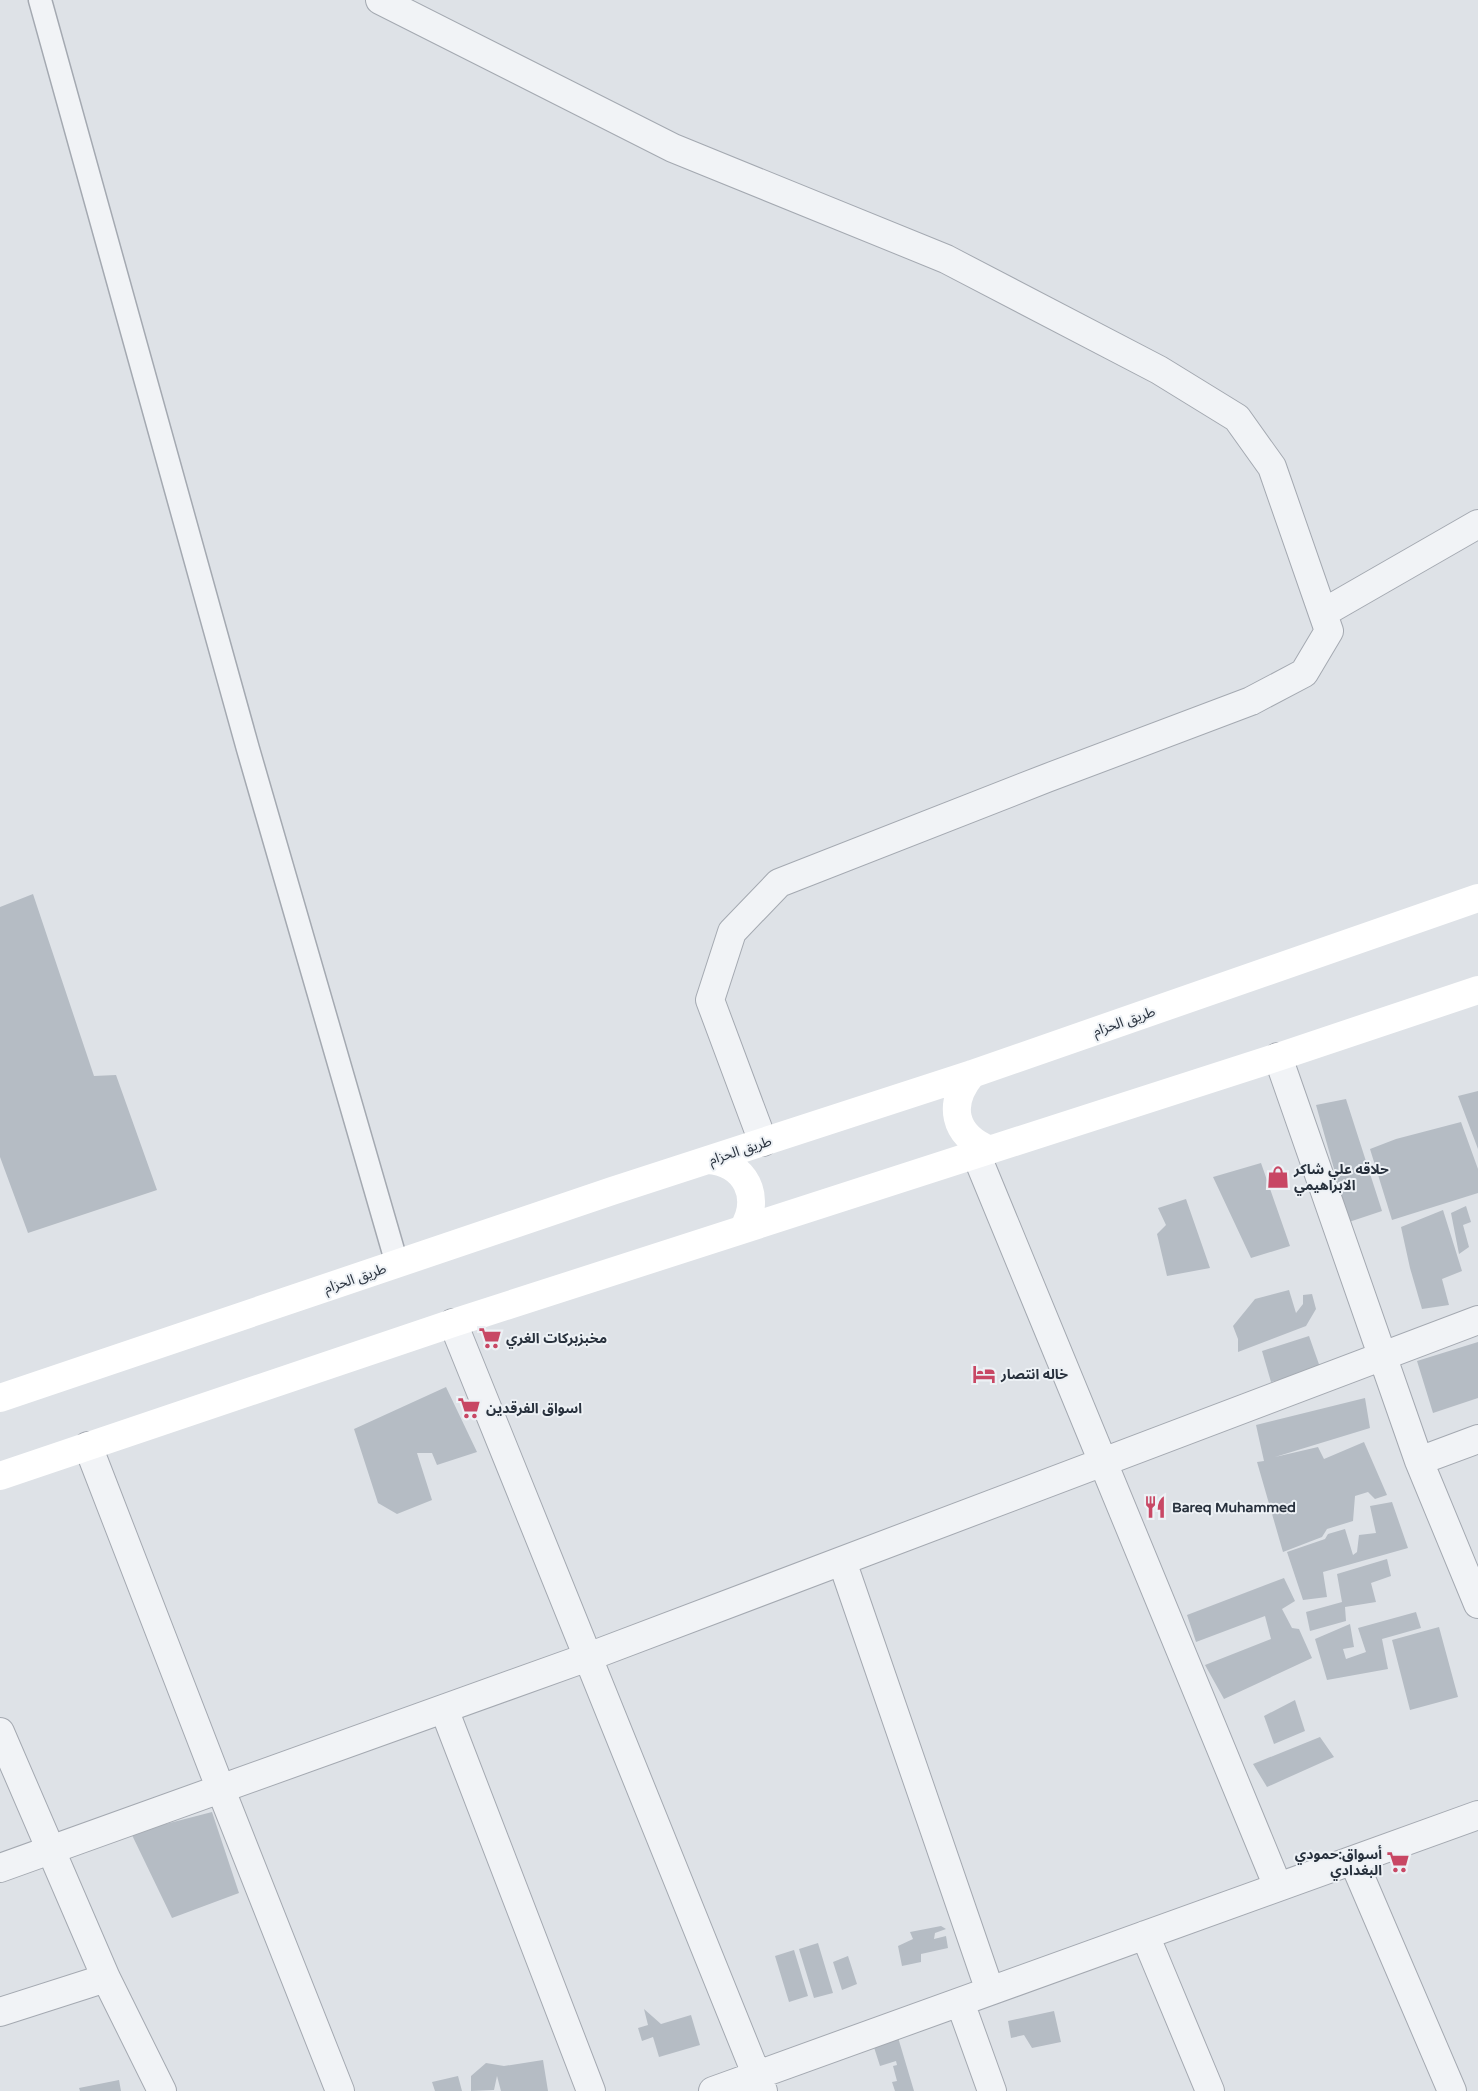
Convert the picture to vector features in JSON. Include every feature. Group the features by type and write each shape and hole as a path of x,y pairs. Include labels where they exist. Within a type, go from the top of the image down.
{"main road":[{"name":"طريق الحزام","path":"0,1398 708,1160 972,1074 1478,898"},
{"path":"0,1476 453,1323 1278,1058 1478,990"},
{"path":"972,1074 958,1094 957,1118 969,1139 983,1152"},
{"path":"708,1160 720,1161 731,1166 747,1184 751,1195 751,1207 749,1219 743,1229"}],"street":[{"path":"380,0 673,148 946,259 1159,370 1237,418 1272,467 1323,613 1329,631 1304,673 1251,701 1047,778 779,883 732,932 710,1000 763,1142"},
{"path":"1323,613 1478,524"},
{"path":"1278,1058 1419,1461 1478,1604"},
{"path":"983,1152 1103,1462 1278,1887"},
{"path":"0,1868 588,1657 1478,1320"},
{"path":"453,1323 760,2083"},
{"path":"1419,1461 1478,1439"},
{"path":"88,1446 340,2091"},
{"path":"842,1561 990,1991"},
{"path":"444,1708 591,2091"},
{"path":"0,1732 106,1978 162,2091"},
{"path":"713,2091 760,2083 960,2002 1478,1815"},
{"path":"1353,1860 1452,2091"},
{"path":"1146,1934 1210,2091"},
{"path":"0,2012 106,1978"},
{"path":"960,2002 992,2091"}],"lane":[{"path":"40,0 248,749 397,1264"}],"building":[{"path":"33,894 94,1076 116,1075 157,1190 28,1233 0,1157 0,907"},
{"path":"1478,1091 1478,1149 1458,1096"},
{"path":"1346,1099 1382,1211 1349,1222 1316,1105"},
{"path":"1461,1122 1478,1169 1478,1193 1392,1220 1370,1149 1396,1139"},
{"path":"1261,1163 1290,1246 1251,1258 1213,1177"},
{"path":"1186,1199 1210,1268 1167,1276 1157,1234 1166,1225 1158,1208"},
{"path":"1466,1206 1471,1222 1463,1225 1469,1247 1459,1254 1451,1213"},
{"path":"1443,1210 1462,1271 1442,1279 1449,1305 1422,1309 1401,1227"},
{"path":"1289,1290 1296,1313 1303,1304 1303,1295 1312,1294 1316,1309 1306,1326 1238,1352 1238,1339 1233,1326 1255,1299"},
{"path":"1309,1336 1321,1370 1271,1382 1262,1351"},
{"path":"1478,1342 1478,1398 1433,1413 1417,1361"},
{"path":"446,1387 477,1452 437,1465 432,1453 417,1453 432,1500 397,1514 378,1503 354,1429"},
{"path":"1365,1398 1370,1428 1275,1457 1318,1447 1324,1459 1364,1442 1387,1495 1375,1499 1368,1492 1355,1496 1353,1521 1327,1529 1322,1537 1283,1552 1257,1462 1264,1461 1256,1425"},
{"path":"1392,1502 1408,1548 1323,1572 1327,1597 1303,1600 1287,1552 1325,1539 1328,1534 1345,1529 1353,1555 1357,1552 1359,1535 1376,1533 1370,1506"},
{"path":"1387,1559 1391,1576 1371,1583 1376,1602 1345,1607 1346,1621 1310,1631 1306,1612 1342,1602 1337,1574"},
{"path":"1284,1578 1295,1601 1282,1609 1292,1628 1299,1629 1312,1658 1224,1699 1205,1665 1271,1639 1265,1616 1196,1642 1187,1615"},
{"path":"1416,1612 1421,1628 1382,1639 1388,1669 1327,1680 1315,1639 1350,1624 1354,1647 1343,1649 1346,1659 1366,1652 1358,1628"},
{"path":"1439,1627 1458,1697 1410,1710 1392,1640"},
{"path":"1295,1700 1305,1731 1274,1744 1264,1716"},
{"path":"1320,1737 1334,1757 1267,1787 1253,1764"},
{"path":"212,1812 239,1893 172,1918 131,1833"},
{"path":"941,1926 946,1929 935,1933 934,1939 946,1936 948,1948 921,1954 921,1962 902,1966 898,1946 913,1939 910,1932"},
{"path":"818,1943 833,1993 814,1998 799,1949"},
{"path":"794,1950 808,1996 789,2002 775,1956"},
{"path":"848,1956 857,1984 842,1990 833,1962"},
{"path":"644,2009 661,2024 691,2015 700,2045 659,2057 653,2037 642,2041 638,2028 648,2025"},
{"path":"1054,2011 1061,2042 1032,2048 1024,2035 1011,2038 1008,2021"},
{"path":"897,2034 914,2091 895,2091 892,2082 897,2081 893,2066 897,2065 896,2061 880,2066 872,2041"},
{"path":"543,2060 548,2091 501,2091 497,2076 494,2090 471,2091 471,2076 486,2063 504,2066"},
{"path":"458,2076 462,2091 435,2091 432,2082"},
{"path":"119,2080 121,2091 80,2091 79,2088"}],"place":[{"name":"حلاقه علي شاكر الابراهيمي","path":"1278,1177"},
{"name":"مخبزبركات الغري","path":"490,1338"},
{"name":"خاله انتصار","path":"984,1374"},
{"name":"اسواق الفرقدين","path":"469,1408"},
{"name":"Bareq Muhammed","path":"1155,1507"},
{"name":"أسواق:حمودي البغدادي","path":"1398,1862"}]}
